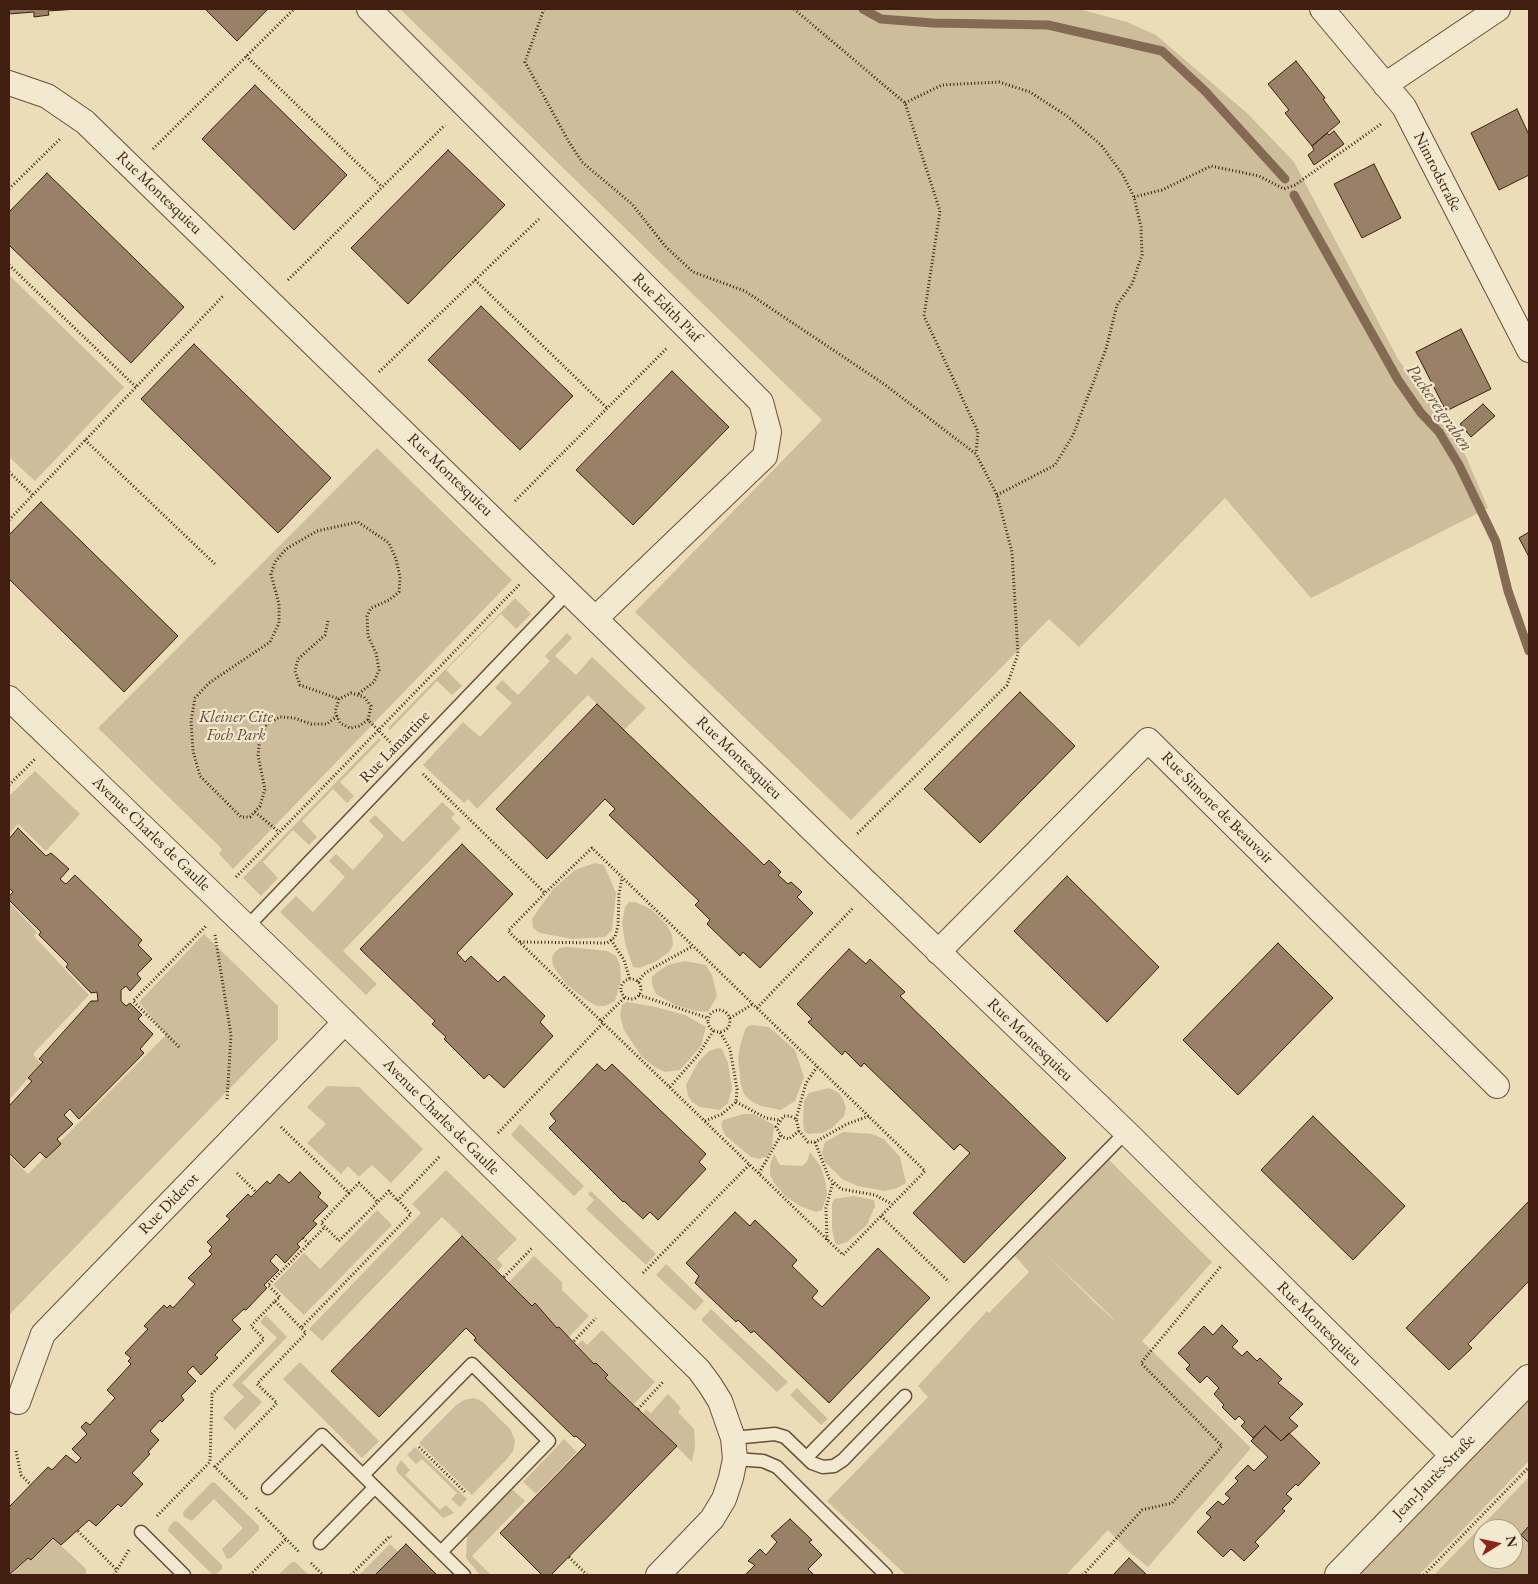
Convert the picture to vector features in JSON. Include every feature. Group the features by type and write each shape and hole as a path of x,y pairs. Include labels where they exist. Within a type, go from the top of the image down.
{"street":[{"name":"Rue Edith Piaf","path":"369,9 761,402 769,432 765,456 596,618"},
{"name":"Nimrodstraße","path":"1322,9 1404,107 1529,350"},
{"path":"1384,84 1498,9"},
{"name":"Rue Montesquieu","path":"9,83 47,96 80,118 133,168 837,854 1126,1132 1454,1457"},
{"name":"Avenue Charles de Gaulle","path":"9,698 247,927 699,1370 720,1401 734,1448"},
{"name":"Rue Simone de Beauvoir","path":"938,952 1148,740 1496,1086"},
{"name":"Rue Diderot","path":"14,1402 43,1334 344,1022"},
{"name":"Jean-Jaurès-Straße","path":"1339,1575 1529,1379"},
{"path":"658,1575 712,1519 724,1498 734,1448"}],"lane":[{"name":"Rue Lamartine","path":"247,927 569,591"},
{"path":"807,1457 1126,1132"},
{"path":"363,1475 472,1364 549,1441 441,1552"},
{"path":"734,1448 775,1434 786,1437 812,1463 823,1467 834,1466 843,1460 905,1396"},
{"path":"268,1488 322,1435 464,1575"},
{"path":"734,1448 777,1467 886,1575"},
{"path":"320,1543 375,1487"},
{"path":"141,1532 184,1575"}],"path":[{"path":"133,168 294,9"},
{"path":"544,9 525,62 582,162 632,204 666,248 693,272 745,292 884,384 976,454 997,495 1012,552 1018,654 1007,685 837,854"},
{"path":"794,9 905,103 940,210 924,316 978,432 976,454"},
{"path":"246,56 382,187"},
{"path":"905,103 942,85 999,82 1030,92 1067,116 1101,145 1123,175 1134,197 1141,227 1142,255 1132,284 1117,305 1106,348 1073,435 1055,465 997,495"},
{"path":"268,300 465,105"},
{"path":"9,190 80,118"},
{"path":"1134,197 1162,190 1211,166 1259,176 1284,189 1295,185 1382,124"},
{"path":"361,389 560,200"},
{"path":"9,266 136,386"},
{"path":"9,520 243,276"},
{"path":"475,280 607,408"},
{"path":"496,520 687,328"},
{"path":"85,440 216,565"},
{"path":"9,472 33,495"},
{"path":"337,716 327,724 311,724 294,718 280,717 267,724 260,736 258,756 265,789 260,806 250,817 241,817 200,776 193,751 191,721 195,698 209,683 270,642 279,623 279,604 271,574 275,562 286,549 317,531 358,522 389,543 396,559 400,577 399,592 389,600 371,608 367,616 368,636 376,653 379,670 374,682 357,695"},
{"path":"236,877 522,581"},
{"path":"328,621 325,634 298,659 295,671 300,685 327,696 339,698 351,694 364,697 371,706 368,720 359,726 350,728 340,723 335,712 339,698"},
{"path":"368,720 545,893"},
{"path":"9,784 35,759"},
{"path":"255,812 280,832"},
{"path":"592,848 925,1171 843,1255 508,931 545,893 592,848"},
{"path":"520,942 595,944 611,940 615,937 618,926 619,894 622,878"},
{"path":"757,1008 855,906"},
{"path":"179,1047 133,1001 206,926"},
{"path":"215,935 231,1035 227,1101"},
{"path":"611,940 624,960 630,980"},
{"path":"638,982 644,974 653,968 693,946"},
{"path":"638,982 630,980 623,984 621,989 625,997 632,999 639,995 708,1018"},
{"path":"638,982 640,987 639,995"},
{"path":"498,1133 625,997"},
{"path":"730,1018 753,1004"},
{"path":"722,1009 727,1012 730,1024 726,1030 720,1032 710,1026 708,1018 715,1010 722,1009"},
{"path":"670,1087 698,1055 714,1030"},
{"path":"705,1121 722,1114 736,1102 737,1089 730,1049 720,1032"},
{"path":"818,1067 806,1084 796,1119 799,1131 808,1142 815,1142 847,1124 869,1116"},
{"path":"736,1102 766,1118 779,1120"},
{"path":"796,1119 784,1116 779,1120 776,1127 781,1135 789,1138 795,1136 799,1131"},
{"path":"280,1126 349,1193"},
{"path":"759,1173 781,1135"},
{"path":"815,1142 820,1160 829,1178 840,1189 875,1195 892,1204"},
{"path":"398,1200 440,1156"},
{"path":"643,1274 749,1165"},
{"path":"236,1172 256,1192"},
{"path":"827,1240 826,1208 833,1182"},
{"path":"301,1328 411,1214 389,1191 378,1202 339,1241 320,1223 359,1183 378,1202"},
{"path":"881,1216 964,1297"},
{"path":"323,1575 210,1462 212,1394 264,1339 251,1326 280,1297 268,1285 325,1227"},
{"path":"303,1238 309,1244"},
{"path":"504,1277 533,1247"},
{"path":"1083,1575 1142,1510 1172,1502 1222,1446 1141,1363 1224,1263"},
{"path":"214,1467 277,1403 257,1384 306,1333 275,1301"},
{"path":"574,1341 596,1318"},
{"path":"638,1408 663,1382"},
{"path":"404,1432 483,1509"},
{"path":"16,1451 22,1475 31,1485"},
{"path":"114,1575 141,1532 210,1462"},
{"path":"1424,1575 1529,1467"},
{"path":"78,1531 117,1570"},
{"path":"351,1575 390,1536 393,1539"},
{"path":"250,1575 286,1539"},
{"path":"569,1557 587,1575"}],"green space":[{"path":"400,9 1079,9 1127,22 1156,35 1248,114 1294,162 1398,359 1461,445 1488,508 1311,598 1225,498 1079,647 1049,619 851,820 635,612 822,420"},
{"path":"9,275 124,387 35,481 9,457"},
{"name":"Kleiner Cite Foch Park","path":"377,448 512,580 233,869 219,854 222,849 98,728"},
{"path":"515,598 531,614 516,629 501,614 446,670 462,686 452,695 437,681 390,730 388,728"},
{"path":"567,633 572,638 555,656 576,675 592,657 646,708 624,730 588,695 477,809 468,799 464,803 423,765 463,722 480,737 512,703 495,688 502,680 518,695 550,661 545,656"},
{"path":"379,738 381,740 340,782 354,796 347,803 333,789 302,821 317,837 309,845 293,830 263,862 278,878 261,896 243,878"},
{"path":"35,771 80,814 46,851 18,824 9,834 9,796"},
{"path":"442,802 455,814 451,818 461,828 343,951 377,984 366,995 280,912 296,896 313,912 345,877 329,861 336,854 353,870 384,836 369,821 375,815 403,842"},
{"path":"595,863 604,865 616,893 612,930 605,937 572,939 540,933 533,928 532,919 553,889 575,870"},
{"path":"9,902 37,932 34,936 89,995 33,1054 41,1064 9,1100"},
{"path":"629,902 635,902 651,909 667,925 672,935 673,945 669,952 655,962 639,968 633,967 625,943 622,923 625,907"},
{"path":"204,934 278,1006 278,1039 9,1315 9,1155 28,1174 166,1035 139,1002"},
{"path":"568,947 607,951 616,956 620,965 621,980 615,1001 605,1006 597,1006 566,984 553,966 552,958 554,953 560,948"},
{"path":"685,961 706,965 712,975 717,996 708,1012 696,1011 675,1005 656,994 652,984 652,977 668,965"},
{"path":"627,1002 685,1015 706,1027 701,1046 680,1070 665,1072 656,1068 641,1056 624,1030 620,1015 622,1004"},
{"path":"748,1026 769,1027 795,1050 804,1077 795,1101 781,1110 761,1106 751,1101 744,1094 738,1058 745,1030"},
{"path":"718,1048 722,1049 728,1063 732,1088 728,1103 720,1110 700,1107 692,1102 688,1096 686,1085 698,1062 709,1051"},
{"path":"327,1086 359,1087 423,1149 391,1183 372,1165 359,1177 348,1166 341,1174 307,1143 326,1124 307,1107"},
{"path":"829,1088 839,1093 843,1099 846,1108 844,1116 832,1128 822,1133 808,1134 804,1131 804,1101 809,1093"},
{"path":"744,1114 754,1114 774,1125 772,1148 767,1156 759,1159 751,1157 725,1135 721,1125 723,1120"},
{"path":"520,1124 584,1186 574,1196 511,1135"},
{"path":"843,1132 872,1134 884,1139 900,1157 906,1183 885,1191 858,1186 842,1179 824,1161 822,1152 825,1142"},
{"path":"810,1152 821,1167 826,1184 827,1195 822,1210 816,1212 800,1206 785,1196 770,1175 770,1165 774,1154 780,1165 802,1166 807,1162"},
{"path":"1109,1160 1212,1262 1142,1341 1251,1448 1148,1567 1127,1550 1108,1530 1066,1575 906,1575 827,1501 928,1397 918,1386 987,1311 989,1313 1029,1272 1014,1255","holes":["1046,1254 1114,1319 1092,1300"]},
{"path":"446,1170 517,1239 497,1259 503,1265 498,1271 442,1217 322,1341 309,1329 421,1213 412,1204"},
{"path":"591,1191 656,1254 646,1265 586,1209 594,1200 588,1194"},
{"path":"854,1196 874,1200 875,1206 867,1225 847,1242 838,1245 835,1243 832,1229 832,1204 834,1199"},
{"path":"377,1210 392,1225 304,1315 273,1285 304,1253 320,1269"},
{"path":"534,1256 562,1282 562,1290 589,1316 569,1337 559,1327 557,1328 535,1304 532,1306 508,1283"},
{"path":"666,1264 704,1301 695,1311 656,1275"},
{"path":"711,1309 788,1382 777,1392 701,1320"},
{"path":"266,1315 287,1337 242,1383 262,1402 235,1430 223,1418 244,1397 232,1385 277,1338 260,1322"},
{"path":"602,1330 655,1382 634,1404 605,1378 608,1374 596,1363 594,1364 577,1345 582,1340 587,1345"},
{"path":"300,1362 379,1441 362,1458 283,1379"},
{"path":"797,1388 828,1419 821,1425 790,1395"},
{"path":"668,1394 681,1408 678,1412 694,1429 695,1447 692,1462 643,1413 646,1409 651,1413"},
{"path":"474,1398 483,1402 511,1430 515,1441 513,1451 507,1459 472,1495 419,1443 455,1406 464,1400"},
{"path":"1529,1400 1529,1461 1419,1575 1359,1575"},
{"path":"564,1439 577,1452 536,1494 523,1482"},
{"path":"415,1447 467,1499 460,1507 451,1499 457,1493 422,1459 416,1464 407,1455"},
{"path":"401,1460 410,1470 405,1475 440,1510 446,1505 454,1513 443,1518 397,1472 396,1468"},
{"path":"1529,1477 1529,1575 1434,1575 1473,1535 1473,1569 1523,1569 1523,1519 1488,1519"},
{"path":"212,1482 259,1526 259,1530 231,1558 227,1559 222,1549 243,1528 214,1499 192,1521 184,1517 183,1512"},
{"path":"512,1489 525,1501 472,1556 491,1575 480,1575 466,1558 467,1536"},
{"path":"174,1521 178,1522 222,1565 222,1569 216,1574 212,1574 168,1531"},
{"path":"53,1538 86,1569 86,1575 11,1575 28,1558 32,1560"},
{"path":"390,1544 398,1552 375,1575 359,1575"},
{"path":"292,1562 295,1562 309,1575 278,1575"}],"building":[{"path":"9,9 78,9 48,11 49,15 34,17 34,12 9,14"},
{"path":"205,9 268,9 237,41"},
{"path":"1296,61 1325,98 1323,99 1340,122 1312,146 1285,113 1289,110 1268,84"},
{"path":"255,85 347,175 294,230 202,139"},
{"path":"1517,109 1529,135 1529,175 1499,190 1471,133"},
{"path":"1334,131 1344,144 1314,165 1308,155 1314,150 1312,146 1327,133 1329,135"},
{"path":"448,150 505,205 408,304 351,248"},
{"path":"1374,164 1401,218 1362,238 1334,184"},
{"path":"47,173 184,307 131,363 9,245 9,212"},
{"path":"481,306 573,396 520,450 428,360"},
{"path":"1461,329 1491,389 1446,411 1416,352"},
{"path":"194,344 331,478 278,533 141,399"},
{"path":"672,371 729,427 633,525 576,470"},
{"path":"1483,404 1495,416 1471,437 1460,424"},
{"path":"41,502 178,636 124,692 9,579 9,535"},
{"path":"1529,532 1529,557 1519,538"},
{"path":"1020,692 1075,746 980,843 924,789"},
{"path":"597,704 764,865 769,860 781,872 778,875 788,884 791,882 802,892 797,897 813,913 760,968 743,952 740,956 707,924 710,920 695,905 699,901 609,815 615,809 605,799 547,859 496,809"},
{"path":"18,828 46,856 51,853 69,869 60,879 63,882 66,884 75,875 142,940 138,945 152,959 137,974 141,979 130,991 126,986 121,990 121,1001 126,1006 130,1003 142,1015 138,1019 153,1034 140,1049 144,1053 79,1119 70,1109 64,1115 73,1124 57,1139 61,1144 46,1158 40,1152 24,1168 9,1153 9,1106 32,1081 28,1078 43,1062 39,1059 91,1001 98,1001 97,992 91,993 66,967 68,964 39,935 41,932 9,900 9,896 13,892 9,888 9,839"},
{"path":"462,844 513,894 457,953 465,962 471,956 498,982 504,976 545,1016 540,1022 553,1036 504,1088 489,1074 484,1079 444,1039 446,1037 432,1024 435,1021 360,949"},
{"path":"1067,876 1159,967 1107,1022 1014,931"},
{"path":"1278,943 1333,998 1238,1095 1183,1040"},
{"path":"849,949 866,964 870,959 905,992 900,996 1066,1158 964,1263 913,1213 970,1153 960,1144 954,1150 864,1063 861,1067 845,1051 842,1055 808,1022 812,1019 797,1004"},
{"path":"597,1064 605,1071 612,1064 706,1154 699,1162 706,1169 658,1220 650,1212 643,1219 623,1202 549,1128 556,1121 550,1114"},
{"path":"1313,1116 1405,1206 1353,1260 1261,1170"},
{"path":"300,1172 321,1193 318,1197 328,1206 313,1221 317,1224 297,1244 300,1247 285,1263 276,1254 270,1261 279,1270 264,1285 267,1288 246,1310 244,1309 232,1320 241,1329 215,1355 218,1358 201,1375 193,1366 187,1372 196,1381 181,1396 184,1400 150,1431 159,1440 148,1452 150,1454 132,1473 143,1484 121,1507 118,1504 96,1526 89,1520 61,1545 53,1538 31,1560 28,1558 9,1575 9,1507 48,1467 52,1470 66,1455 76,1463 81,1458 72,1449 87,1434 81,1427 86,1422 90,1425 115,1398 107,1390 131,1364 128,1361 131,1358 125,1353 148,1329 144,1326 164,1305 167,1308 170,1305 173,1308 195,1284 188,1278 212,1254 209,1251 212,1247 207,1242 230,1219 226,1216 248,1194 251,1197 267,1181 270,1184 279,1174 289,1183"},
{"path":"1529,1201 1529,1281 1468,1344 1472,1348 1449,1370 1406,1328"},
{"path":"735,1212 750,1226 755,1220 797,1260 792,1266 818,1291 812,1298 822,1307 878,1248 930,1298 829,1403 754,1331 751,1333 738,1320 736,1322 695,1283 699,1276 686,1263"},
{"path":"462,1236 532,1306 535,1303 557,1328 559,1327 594,1364 596,1363 608,1375 605,1378 677,1446 551,1575 542,1575 500,1533 586,1445 576,1436 574,1437 474,1340 476,1338 466,1328 379,1417 331,1371"},
{"path":"1222,1325 1238,1341 1232,1347 1242,1356 1247,1351 1257,1361 1260,1358 1282,1379 1278,1383 1303,1404 1289,1418 1298,1426 1281,1441 1265,1426 1253,1438 1241,1426 1245,1422 1239,1416 1235,1420 1222,1407 1224,1405 1214,1394 1219,1388 1207,1376 1200,1383 1186,1369 1190,1365 1178,1353 1204,1326 1213,1335"},
{"path":"1265,1426 1281,1441 1289,1433 1320,1463 1298,1486 1296,1484 1286,1494 1292,1499 1282,1509 1285,1511 1255,1542 1259,1546 1244,1561 1231,1549 1223,1557 1197,1532 1211,1517 1206,1513 1218,1501 1223,1505 1230,1498 1225,1494 1238,1481 1235,1478 1248,1465 1254,1471 1268,1457 1251,1441"},
{"path":"790,1519 812,1540 809,1542 822,1555 808,1569 814,1575 745,1575 755,1565 748,1561 760,1549 766,1555 777,1542 771,1536"},
{"path":"1529,1526 1529,1543 1523,1537 1523,1533"},
{"path":"406,1544 437,1575 375,1575"},
{"path":"1129,1558 1147,1575 1113,1575"}],"waterway":[{"name":"Packereigraben","path":"863,9 881,19 933,23 1048,25 1162,51 1205,91 1285,179"},
{"name":"Packereigraben","path":"1294,195 1398,380 1421,413 1439,432 1459,465 1496,542 1508,591 1529,651"}]}
